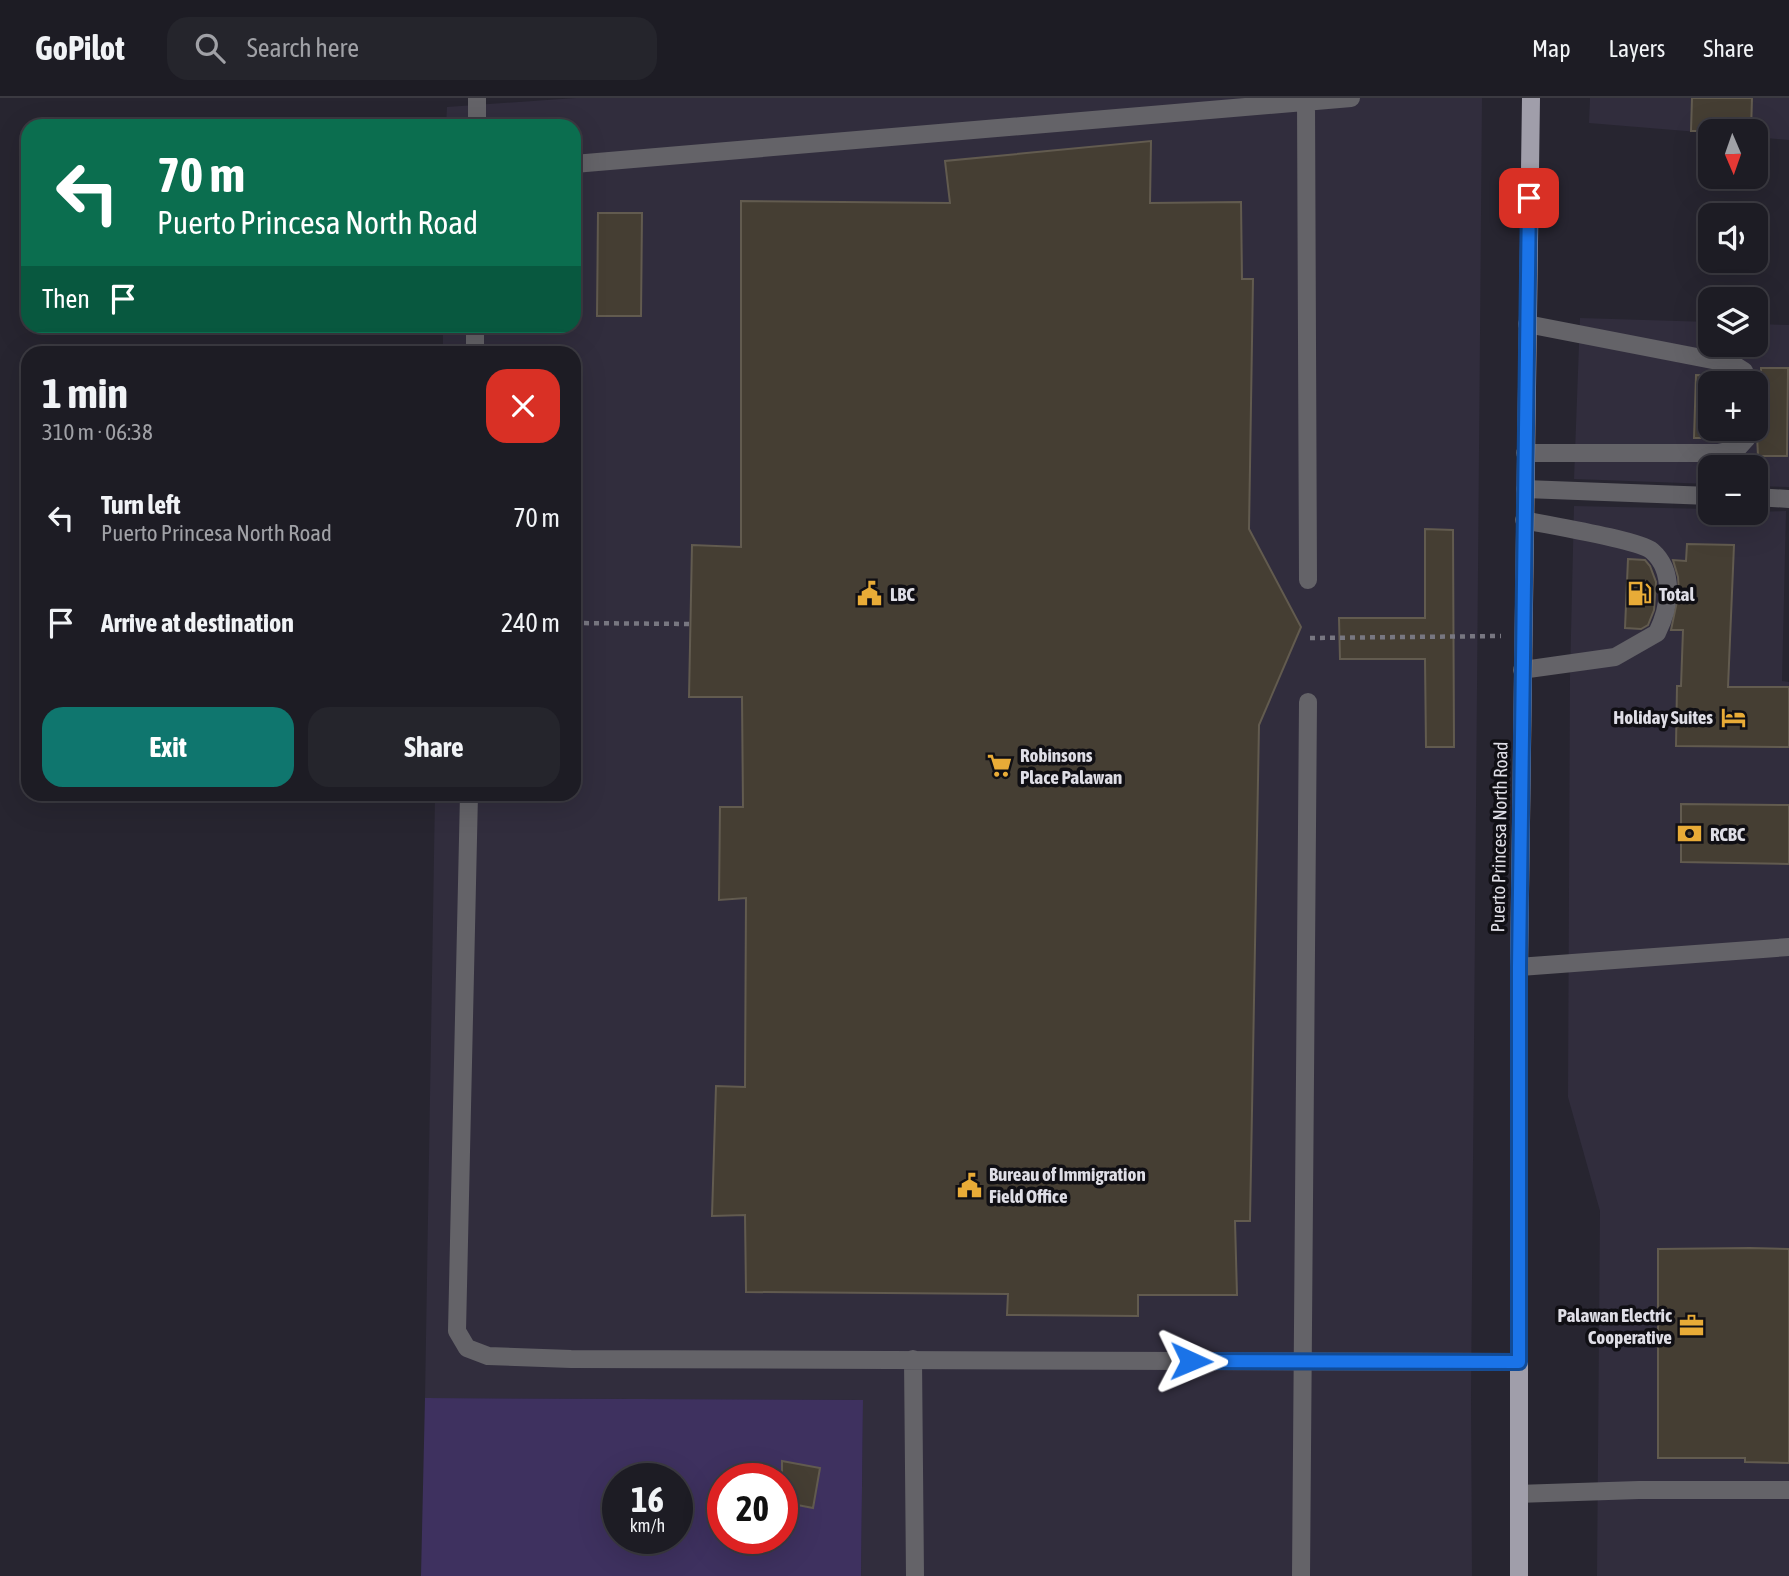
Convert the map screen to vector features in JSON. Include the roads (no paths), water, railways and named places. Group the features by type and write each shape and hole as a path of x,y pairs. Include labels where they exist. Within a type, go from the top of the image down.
{"main road":[{"name":"Puerto Princesa North Road","path":"1519,1576 1519,967 1531,98"}],"lane":[{"path":"477,98 477,119"},
{"path":"581,163 1351,98"},
{"path":"1306,102 1308,580"},
{"path":"1527,324 1733,364 1744,371"},
{"path":"1525,453 1718,453 1737,449 1744,441"},
{"path":"1525,489 1698,496"},
{"path":"1768,498 1789,499"},
{"path":"1522,670 1615,657 1657,633 1668,603 1664,568 1652,551 1630,542 1524,520"},
{"path":"1301,1576 1308,702"},
{"path":"469,801 457,1331 467,1348 488,1356 570,1359 1519,1362"},
{"path":"1519,967 1789,947"},
{"path":"913,1359 915,1576"},
{"path":"1519,1494 1639,1490 1789,1490"}],"place":[{"name":"LBC","path":"870,594"},
{"name":"Total","path":"1639,594"},
{"name":"Holiday Suites","path":"1733,717"},
{"name":"Robinsons Place Palawan","path":"1000,766"},
{"name":"RCBC","path":"1690,834"},
{"name":"Bureau of Immigration Field Office","path":"969,1185"},
{"name":"Palawan Electric Cooperative","path":"1692,1326"}]}
